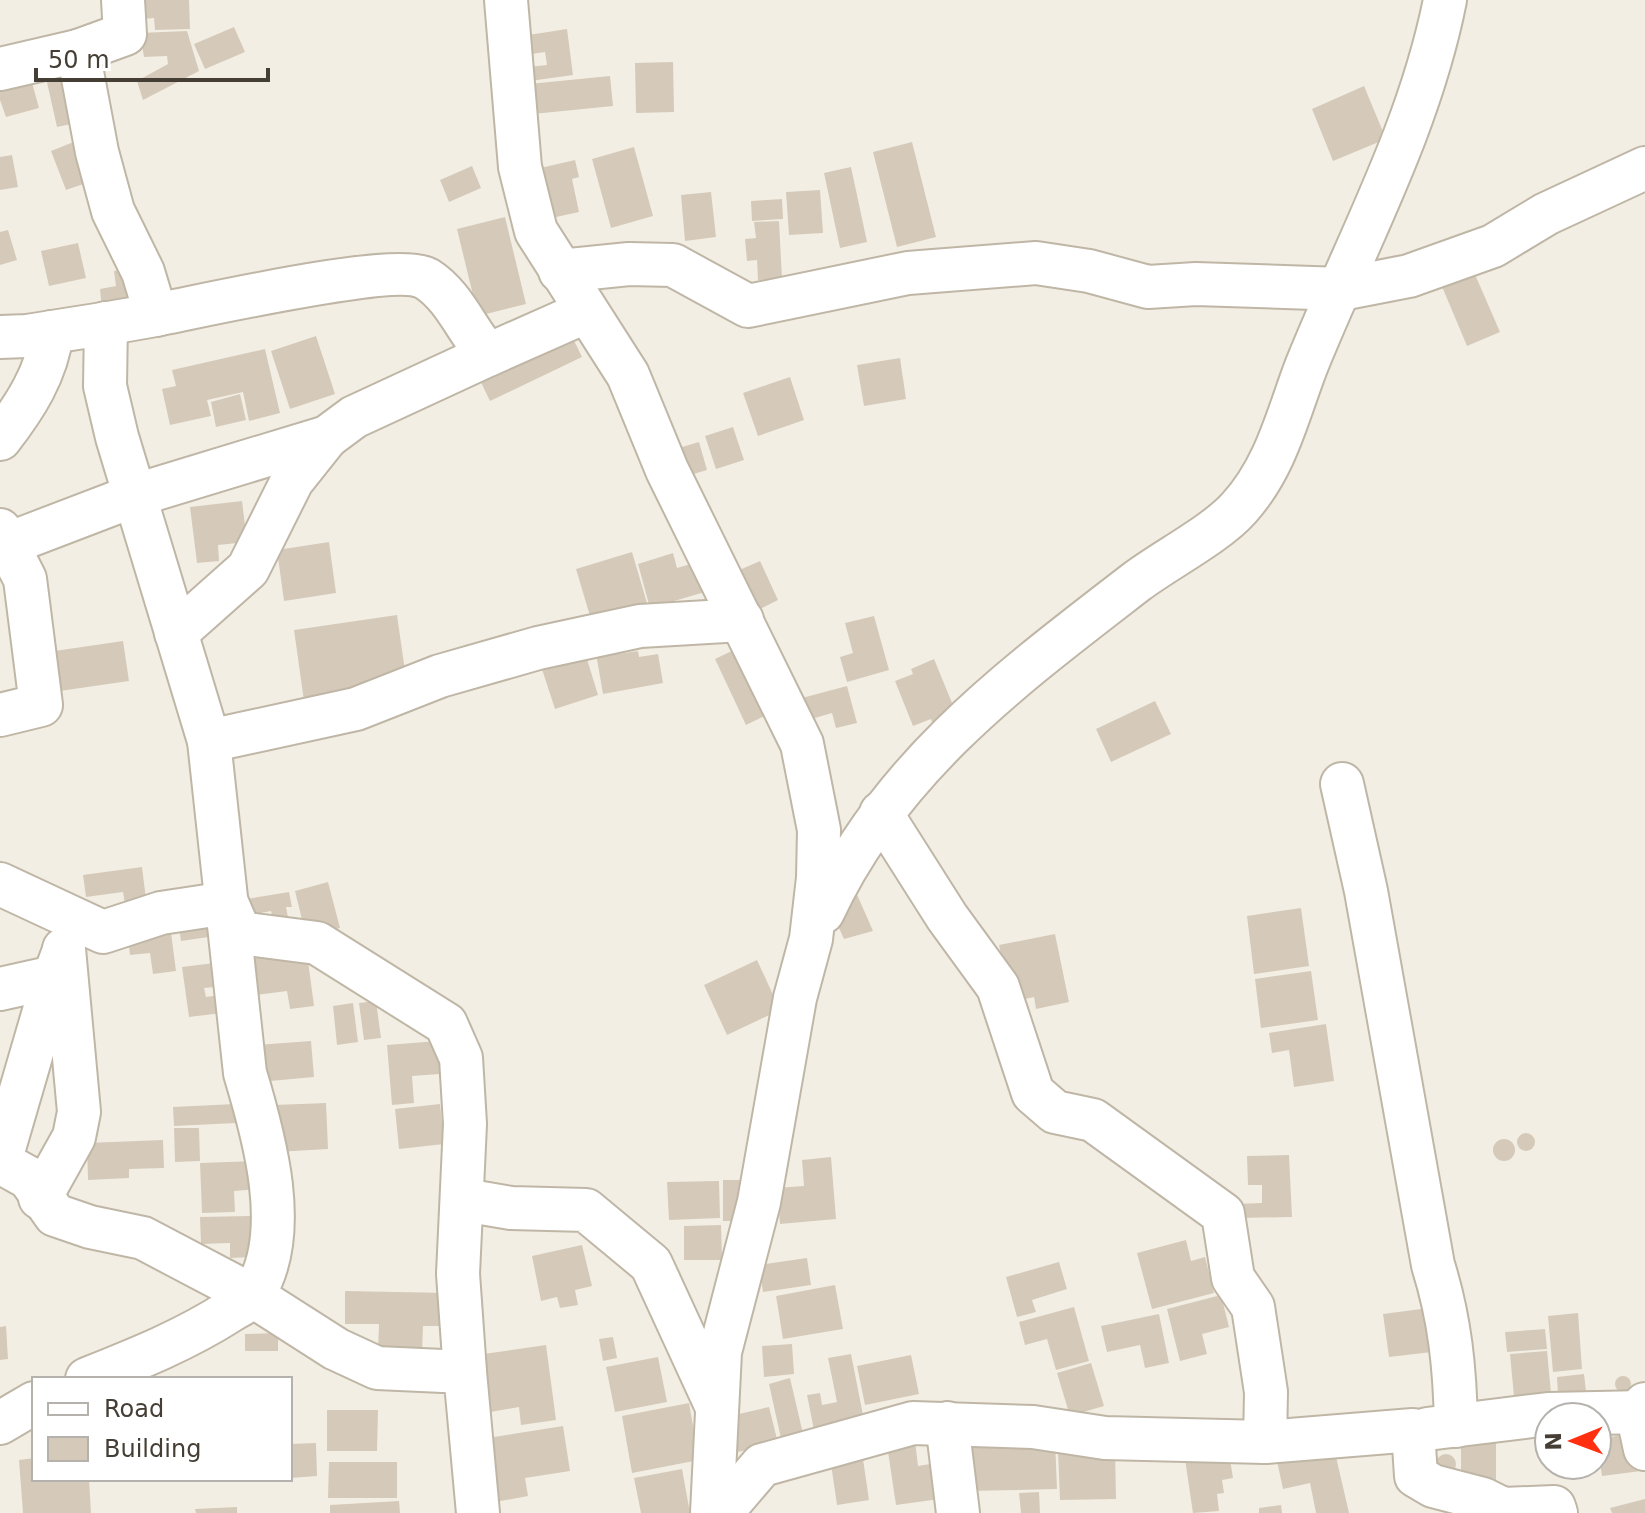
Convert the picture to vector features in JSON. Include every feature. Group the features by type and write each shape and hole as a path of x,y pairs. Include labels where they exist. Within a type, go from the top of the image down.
{"street":[{"path":"0,69 78,51 125,34 123,0"},
{"path":"506,0 520,167 536,231 628,375 667,470 802,744 819,830 818,878 811,939 795,998 759,1202 720,1352 715,1404 712,1513"},
{"path":"811,939 845,864 881,813 969,716 1006,682 1238,510 1264,474 1289,424 1306,368 1399,157 1445,0"},
{"path":"78,51 97,152 113,211 143,272 156,315"},
{"path":"560,271 629,264 673,265 748,306 908,273 1036,263 1089,271 1148,287 1196,284 1342,289 1409,276 1493,246 1546,214 1645,168"},
{"path":"0,337 52,332 329,283 393,275 424,277 447,296 469,333 488,355"},
{"path":"176,633 248,569 292,481 327,437 354,417 585,312"},
{"path":"92,1377 192,1335 253,1296 271,1255 272,1190 261,1126 245,1073 214,810 209,741 105,386 106,323"},
{"path":"0,439 23,411 49,355 52,332"},
{"path":"0,715 41,705 25,579 3,540 136,495 327,437"},
{"path":"209,741 356,709 440,676 538,648 640,626 742,620"},
{"path":"1342,784 1366,891 1433,1265 1448,1313 1455,1365 1456,1426"},
{"path":"881,813 947,917 998,987 1033,1093 1055,1112 1093,1120 1223,1214 1233,1278 1253,1307 1266,1392 1265,1442"},
{"path":"0,884 65,948 79,1112 74,1137 40,1198"},
{"path":"0,989 65,948 103,932 161,913 227,903"},
{"path":"227,903 240,933 317,943 446,1024 461,1058 465,1124 464,1200 458,1274 478,1513"},
{"path":"65,948 7,1122 0,1162 29,1178 40,1198 55,1215 90,1227 143,1238 253,1296 336,1349 377,1368 465,1372"},
{"path":"7,1122 79,1112"},
{"path":"464,1200 511,1208 586,1210 651,1264 715,1404"},
{"path":"0,1423 32,1404"},
{"path":"721,1513 762,1465 913,1423 1033,1427 1105,1438 1265,1442 1456,1426 1548,1414 1643,1419"},
{"path":"947,1423 958,1513"},
{"path":"1413,1430 1416,1476 1433,1486 1483,1499 1503,1509 1554,1507 1556,1513"}],"building":[{"path":"142,0 189,0 190,29 155,30 154,18 143,19"},
{"path":"234,27 245,52 205,69 194,44"},
{"path":"567,29 573,75 530,81 528,67 547,65 545,52 525,55 522,36"},
{"path":"187,31 199,71 143,100 137,81 168,64 167,56 144,57 140,33"},
{"path":"673,62 674,112 636,113 635,63"},
{"path":"72,63 85,121 57,127 44,69"},
{"path":"28,68 39,108 6,117 0,100 0,76"},
{"path":"610,76 613,106 533,114 529,84"},
{"path":"1364,86 1386,139 1333,161 1312,109"},
{"path":"76,141 92,181 66,190 51,151"},
{"path":"912,142 936,237 897,247 873,152"},
{"path":"634,147 653,216 611,228 592,159"},
{"path":"12,155 18,187 0,190 0,157"},
{"path":"575,160 579,177 572,179 579,212 547,219 536,169"},
{"path":"472,166 481,188 449,202 440,180"},
{"path":"851,167 867,242 840,248 824,173"},
{"path":"820,190 823,233 789,235 786,192"},
{"path":"711,192 716,237 685,241 681,195"},
{"path":"782,199 783,219 752,221 751,201"},
{"path":"505,217 526,304 478,316 457,229"},
{"path":"779,221 782,279 758,280 757,260 747,261 745,239 756,238 754,222"},
{"path":"8,230 17,260 0,265 0,232"},
{"path":"78,243 86,278 49,286 41,251"},
{"path":"1470,263 1500,332 1467,346 1438,277"},
{"path":"133,268 142,304 102,309 100,289 116,286 114,271"},
{"path":"569,330 582,357 490,401 477,374"},
{"path":"316,336 335,394 290,409 271,351"},
{"path":"265,349 280,413 249,421 243,392 207,400 211,416 170,425 162,389 176,386 172,370"},
{"path":"900,358 906,399 864,406 857,365"},
{"path":"790,377 804,420 758,436 743,393"},
{"path":"240,394 246,420 216,427 211,402"},
{"path":"733,427 744,460 716,469 705,436"},
{"path":"699,442 707,470 680,478 672,450"},
{"path":"242,501 247,542 218,545 219,561 197,563 190,507"},
{"path":"329,542 336,593 284,601 277,550"},
{"path":"632,552 649,610 593,626 576,569"},
{"path":"673,553 677,568 697,562 705,592 650,608 638,564"},
{"path":"760,561 778,600 754,612 735,572"},
{"path":"397,615 407,685 304,701 294,630"},
{"path":"874,616 889,670 847,682 840,657 853,653 845,623"},
{"path":"615,638 618,654 638,651 639,657 658,654 663,683 603,694 594,642"},
{"path":"123,641 129,681 46,693 41,653"},
{"path":"582,643 598,695 555,709 538,657"},
{"path":"740,647 771,713 746,725 715,659"},
{"path":"934,659 957,715 933,725 931,719 913,726 895,681 913,674 911,669"},
{"path":"847,686 857,723 836,728 832,713 808,720 802,698"},
{"path":"1155,701 1171,734 1111,762 1096,729"},
{"path":"142,867 147,907 126,910 123,892 86,897 83,875"},
{"path":"328,882 340,928 306,936 295,891"},
{"path":"855,890 873,931 844,939 830,908"},
{"path":"289,892 292,907 286,907 288,917 273,919 271,911 250,915 247,899"},
{"path":"1301,908 1309,966 1254,974 1247,916"},
{"path":"219,915 222,935 181,941 178,920"},
{"path":"170,925 176,971 153,974 150,953 130,955 127,930"},
{"path":"1055,934 1069,1002 1036,1009 1034,997 1011,1002 999,945"},
{"path":"306,946 314,1006 290,1009 287,991 256,995 250,954"},
{"path":"757,960 780,1010 727,1035 704,985"},
{"path":"222,962 225,986 204,988 206,997 228,994 230,1012 189,1017 182,967"},
{"path":"1311,971 1318,1020 1261,1028 1255,979"},
{"path":"376,1001 381,1038 364,1040 359,1003"},
{"path":"353,1003 358,1042 337,1045 333,1006"},
{"path":"1326,1024 1334,1081 1294,1087 1289,1050 1272,1053 1269,1033"},
{"path":"311,1041 314,1077 259,1082 257,1045"},
{"path":"438,1041 440,1074 412,1076 414,1103 392,1105 387,1045"},
{"path":"326,1103 328,1149 277,1152 274,1105"},
{"path":"235,1104 236,1123 174,1126 173,1107"},
{"path":"440,1104 444,1144 399,1149 395,1109"},
{"path":"174,1128 199,1128 200,1161 175,1162"},
{"path":"1526,1133 1535,1142 1526,1151 1517,1142"},
{"path":"1504,1139 1512,1142 1515,1150 1512,1158 1504,1161 1496,1158 1493,1150 1496,1142"},
{"path":"163,1140 164,1168 129,1169 129,1178 88,1180 87,1143"},
{"path":"1289,1155 1292,1217 1236,1218 1236,1204 1262,1203 1262,1185 1248,1185 1247,1156"},
{"path":"831,1157 836,1219 780,1224 777,1188 804,1186 802,1160"},
{"path":"257,1161 258,1189 234,1191 235,1212 202,1213 200,1163"},
{"path":"723,1180 740,1180 740,1221 723,1221"},
{"path":"719,1181 720,1218 669,1220 667,1182"},
{"path":"250,1216 252,1257 230,1258 230,1243 201,1244 200,1217"},
{"path":"721,1225 722,1260 684,1260 684,1226"},
{"path":"1186,1240 1191,1261 1205,1257 1214,1293 1152,1309 1137,1253"},
{"path":"582,1245 592,1286 575,1290 578,1305 560,1308 557,1297 541,1301 532,1256"},
{"path":"807,1258 811,1285 763,1292 759,1265"},
{"path":"1059,1262 1067,1289 1032,1300 1036,1312 1017,1317 1006,1277"},
{"path":"835,1285 843,1329 783,1339 776,1296"},
{"path":"345,1291 449,1293 449,1326 423,1326 422,1352 378,1351 379,1324 345,1324"},
{"path":"1221,1295 1229,1327 1202,1334 1207,1354 1180,1361 1167,1309"},
{"path":"1444,1306 1449,1350 1389,1357 1383,1314"},
{"path":"1074,1307 1089,1361 1056,1370 1047,1339 1025,1345 1019,1322"},
{"path":"1578,1313 1582,1369 1553,1372 1548,1316"},
{"path":"1159,1314 1169,1363 1145,1368 1140,1345 1107,1352 1101,1326"},
{"path":"6,1326 8,1359 0,1360 0,1327"},
{"path":"1545,1329 1547,1349 1507,1352 1505,1332"},
{"path":"278,1333 278,1351 245,1351 245,1334"},
{"path":"613,1337 617,1358 603,1361 599,1339"},
{"path":"792,1344 794,1374 764,1377 762,1346"},
{"path":"546,1345 556,1420 521,1425 519,1407 485,1413 477,1355"},
{"path":"1547,1351 1551,1393 1514,1397 1510,1354"},
{"path":"851,1354 865,1425 815,1435 807,1395 820,1393 822,1405 837,1402 828,1358"},
{"path":"911,1355 919,1394 865,1405 857,1366"},
{"path":"658,1357 667,1402 615,1412 606,1367"},
{"path":"1091,1363 1104,1406 1070,1416 1057,1373"},
{"path":"1584,1374 1586,1391 1558,1394 1557,1377"},
{"path":"1620,1376 1626,1376 1631,1384 1629,1390 1620,1392 1615,1387 1615,1381"},
{"path":"790,1378 804,1438 782,1443 769,1384"},
{"path":"689,1403 699,1460 632,1473 622,1416"},
{"path":"769,1407 778,1443 738,1452 730,1416"},
{"path":"327,1410 378,1410 377,1451 327,1451"},
{"path":"563,1426 570,1471 525,1478 528,1496 490,1503 481,1439"},
{"path":"1635,1433 1641,1471 1613,1475 1613,1436"},
{"path":"1461,1435 1496,1436 1496,1482 1461,1482"},
{"path":"1055,1439 1057,1489 968,1491 966,1442"},
{"path":"915,1441 918,1466 949,1461 954,1497 896,1505 887,1445"},
{"path":"316,1443 317,1476 292,1478 292,1444"},
{"path":"1334,1448 1349,1513 1316,1513 1310,1483 1283,1489 1277,1461"},
{"path":"1115,1449 1116,1499 1060,1500 1058,1451"},
{"path":"1229,1453 1233,1478 1222,1480 1224,1493 1217,1494 1219,1511 1193,1513 1185,1459"},
{"path":"1446,1454 1453,1457 1456,1464 1453,1471 1446,1474 1439,1471 1436,1464 1439,1457"},
{"path":"32,1458 32,1481 89,1481 91,1513 23,1513 19,1460"},
{"path":"863,1459 869,1500 837,1505 831,1464"},
{"path":"329,1462 397,1462 397,1498 328,1498"},
{"path":"682,1469 690,1513 641,1513 634,1478"},
{"path":"1039,1492 1040,1513 1021,1513 1019,1493"},
{"path":"1645,1499 1645,1513 1612,1513 1610,1508"},
{"path":"399,1501 400,1513 330,1513 330,1505"},
{"path":"1281,1505 1282,1513 1259,1513 1259,1508"},
{"path":"237,1507 237,1513 196,1513 195,1509"}]}
